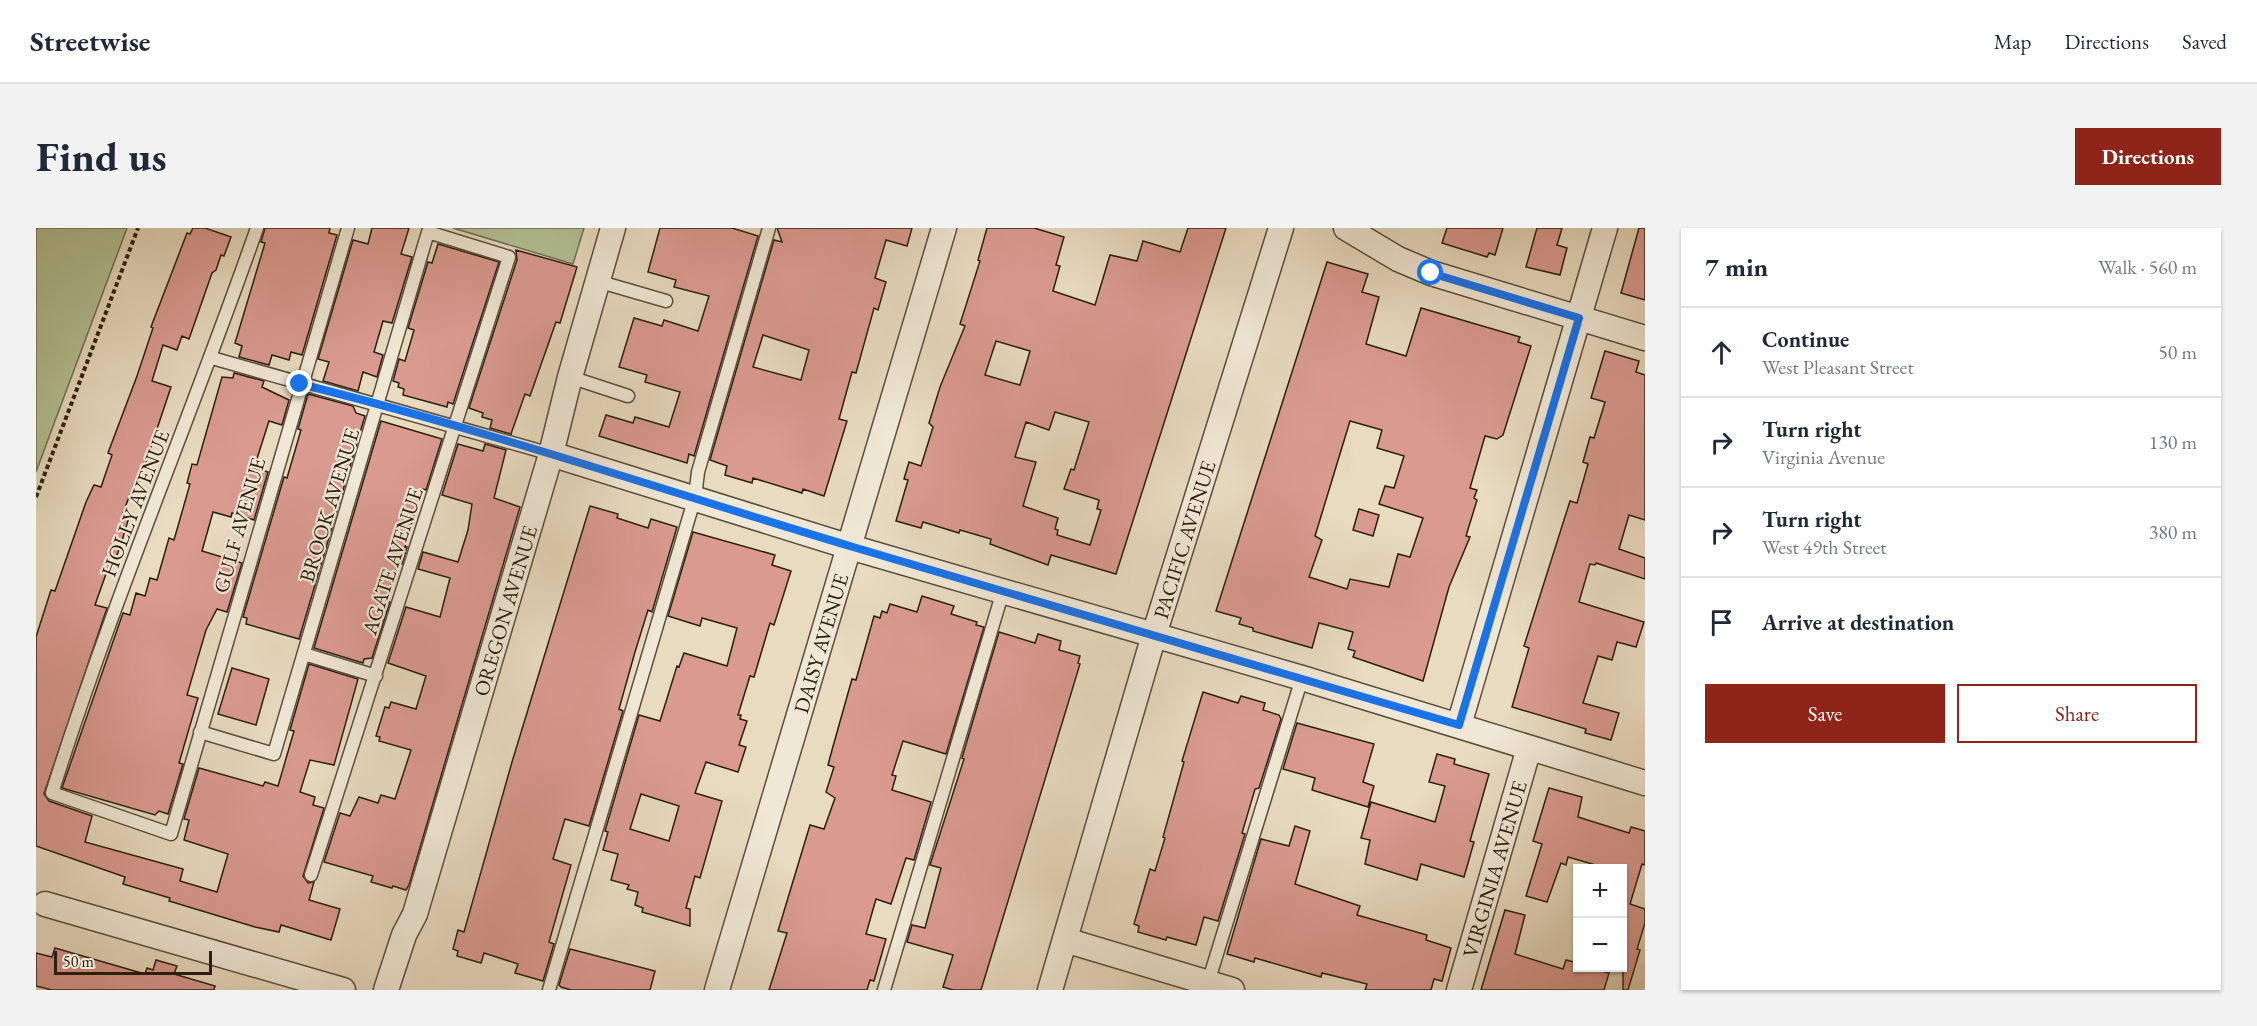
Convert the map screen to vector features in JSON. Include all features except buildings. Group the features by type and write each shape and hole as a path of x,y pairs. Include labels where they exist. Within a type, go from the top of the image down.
{"street":[{"name":"OREGON AVENUE","path":"386,990 404,935 415,914 551,454 570,377 613,228"},
{"name":"DAISY AVENUE","path":"717,990 944,228"},
{"name":"PACIFIC AVENUE","path":"1050,990 1154,635 1281,228"},
{"path":"1346,228 1398,259 1431,273 1645,338"},
{"path":"1459,725 1605,228"},
{"path":"551,454 850,547 1302,678 1529,748 1644,778"},
{"name":"VIRGINIA AVENUE","path":"1459,990 1529,748"},
{"path":"45,904 343,990"},
{"path":"1065,940 1207,986 1232,990"}],"lane":[{"name":"HOLLY AVENUE","path":"171,834 52,793 84,691 212,358 257,228"},
{"name":"GULF AVENUE","path":"171,834 300,384 348,228"},
{"path":"549,990 695,497 698,472 769,228"},
{"name":"AGATE AVENUE","path":"311,875 509,257 428,232"},
{"name":"BROOK AVENUE","path":"200,732 274,754 380,403 428,232"},
{"path":"597,281 666,301"},
{"path":"212,358 300,384 380,403 551,454"},
{"path":"570,377 628,396"},
{"path":"884,990 1003,591"},
{"path":"304,654 376,676"},
{"path":"1207,986 1302,678"}],"path":[{"path":"36,497 138,228"}],"green space":[{"path":"36,228 127,228 36,472"},
{"path":"453,228 584,228 573,264"}],"route":[{"path":"300,384 380,403 695,497 850,547 1459,725 1579,318 1431,273"}]}
